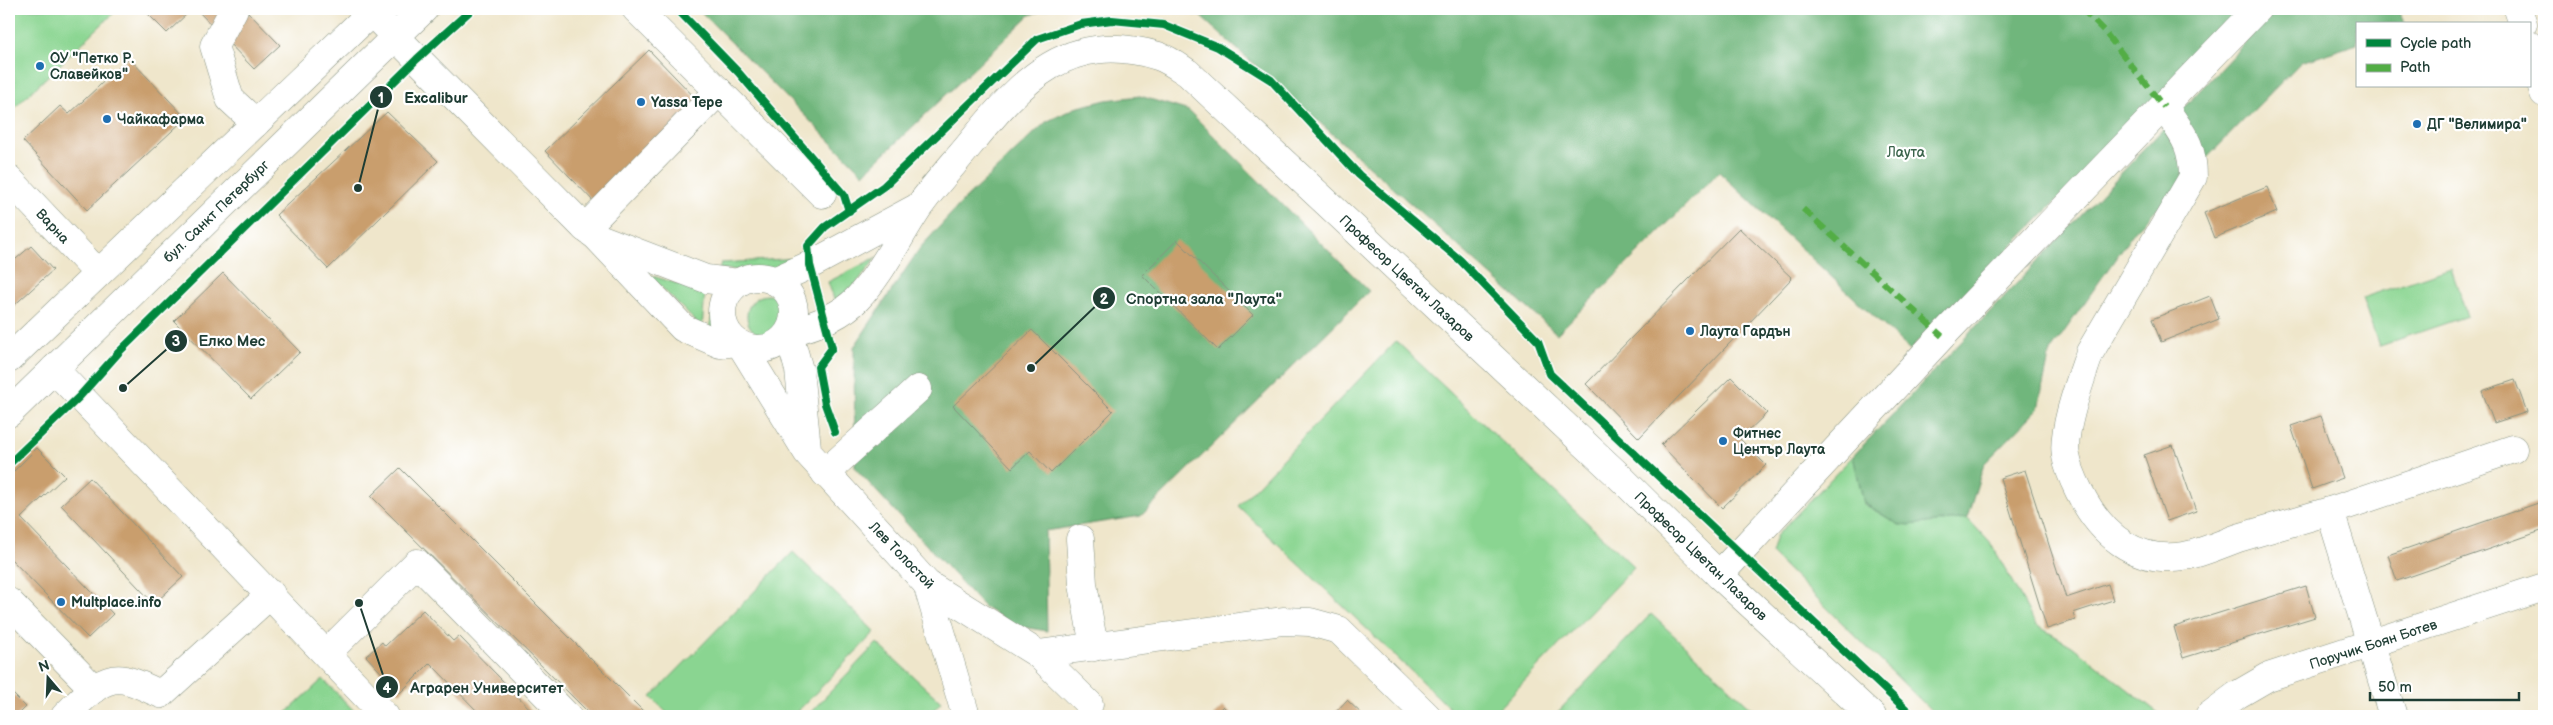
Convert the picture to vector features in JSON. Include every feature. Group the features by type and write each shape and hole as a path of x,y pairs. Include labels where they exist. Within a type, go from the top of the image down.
{"street":[{"path":"234,9 214,46 230,99 256,123"},
{"name":"бул. Санкт Петербург","path":"9,413 424,9"},
{"path":"636,9 822,194"},
{"path":"1718,575 1942,336 2257,9"},
{"path":"2518,9 2522,22"},
{"path":"9,359 256,123 371,10 682,328 720,344 738,344 761,350 772,347 789,333"},
{"path":"2530,48 2544,93"},
{"name":"Професор Цветан Лазаров","path":"789,333 824,321 844,310 857,299 875,276 920,206 993,116 1026,82 1059,59 1092,50 1127,50 1160,56 1188,73 1618,476 1718,575 1872,716"},
{"path":"590,232 719,91"},
{"path":"2164,107 2189,143 2193,159 2193,177 2090,352 2080,381 2066,441 2066,455 2075,482 2089,511 2105,532 2124,546 2152,555 2184,556 2330,511 2513,449"},
{"name":"Варна","path":"9,179 98,273"},
{"name":"Професор Цветан Лазаров","path":"774,280 810,265 920,206"},
{"path":"590,232 706,279 738,283 756,277 774,280 782,286 793,303 795,313 789,333 800,370 807,452"},
{"path":"738,283 724,301 722,312 723,324 738,344"},
{"name":"Лев Толостой","path":"738,344 807,452 927,584 1038,654 1089,704"},
{"path":"54,369 271,594 385,716"},
{"path":"825,473 918,389"},
{"path":"2330,511 2393,716"},
{"path":"1080,539 1083,584 1094,647"},
{"path":"327,653 417,563 567,716"},
{"path":"927,584 966,716"},
{"name":"Поручик Боян Ботев","path":"2209,716 2237,694 2268,677 2544,587"},
{"path":"64,716 94,689 110,680 124,679 161,694 271,594"},
{"path":"9,602 94,689"},
{"path":"1038,654 1284,621 1310,622 1339,630 1427,716"}],"green space":[{"name":"ОУ \"Петко Р. Славейков\"","path":"9,9 118,9 9,113"},
{"path":"698,9 1048,9 1030,15 863,174"},
{"name":"Лаута","path":"1165,9 2245,9 1910,350 1719,172 1557,334 1200,16"},
{"path":"2277,9 2397,9 2404,22 2356,22 2356,44 2301,62 2134,232 2050,352 2038,409 1984,464 1967,518 1901,526 1864,503 1853,456"},
{"path":"1140,96 1189,111 1369,291 1141,516 1045,531 1047,631 1016,626 984,607 855,468 854,347 920,248 962,202 1046,122 1075,108 1106,100"},
{"path":"877,257 837,308 828,282"},
{"path":"799,258 804,265 755,271 719,269 721,263"},
{"path":"2451,268 2467,316 2379,346 2362,298"},
{"path":"649,275 705,292 702,328"},
{"path":"716,293 724,293 719,313 722,334 709,332"},
{"path":"772,295 780,298 786,304 789,316 786,328 780,334 764,337 756,334 750,328 747,312 750,304 756,298"},
{"path":"1396,341 1634,567 1491,716 1458,716 1238,506"},
{"path":"1853,456 1864,504 1901,526 1967,518 1992,545 2036,625 2072,646 2161,715 1937,716 1771,553 1776,536"},
{"path":"793,552 875,632 793,716 670,716 651,697"},
{"path":"1651,614 1760,716 1554,716"},
{"path":"877,643 941,702 928,716 807,716"},
{"path":"323,679 359,716 283,716"}],"building":[{"path":"154,9 192,9 167,33 148,14"},
{"path":"196,9 245,9 280,45 254,69"},
{"path":"649,50 702,105 598,206 545,151"},
{"path":"129,58 186,118 87,210 23,141 60,106 69,114"},
{"path":"387,112 438,161 328,269 276,215"},
{"path":"2267,187 2277,212 2214,238 2204,213"},
{"name":"Лаута Гардън","path":"1739,228 1792,278 1639,438 1586,384"},
{"path":"1177,240 1253,315 1218,350 1142,275"},
{"path":"31,246 53,270 9,310 9,265"},
{"path":"223,273 300,352 251,399 174,321"},
{"path":"2210,296 2219,319 2161,342 2152,319"},
{"path":"1032,330 1113,411 1051,473 1030,451 1012,468 953,406"},
{"path":"1731,377 1767,413 1740,439 1766,465 1722,508 1661,445"},
{"path":"2515,380 2527,412 2494,423 2482,391"},
{"path":"2321,416 2343,478 2312,489 2291,426"},
{"path":"2173,445 2196,511 2167,521 2144,455"},
{"path":"37,448 65,476 21,518 113,614 88,638 9,557 9,476"},
{"path":"400,468 648,716 592,716 371,496"},
{"path":"2025,470 2066,598 2108,584 2113,600 2073,613 2075,620 2047,629 2000,478"},
{"path":"90,478 183,577 154,604 61,505"},
{"path":"2544,501 2544,530 2397,581 2388,555"},
{"path":"2306,586 2315,617 2183,658 2174,627"},
{"path":"423,610 453,641 459,636 537,716 482,716 430,663 400,693 366,656 382,642 385,646"},
{"path":"9,690 26,707 17,716 9,716"},
{"path":"1347,700 1364,716 1332,716"},
{"path":"1223,706 1233,716 1213,716"}],"marked path":[{"path":"2082,9 2104,31 2164,107"},
{"path":"1803,209 1942,336"}],"cycle path":[{"path":"9,464 79,397 119,352 417,59 472,9"},
{"path":"677,9 738,72 844,195 849,211"},
{"path":"835,432 825,404 818,367 832,348 810,265 808,246 825,227 884,186 1037,39 1081,24 1112,20 1164,25 1218,47 1271,80 1359,175 1460,260 1538,341 1550,374 1913,716"}],"place":[{"name":"ОУ \"Петко Р. Славейков\"","path":"40,66"},
{"name":"Yassa Tepe","path":"641,102"},
{"name":"Чайкафарма","path":"107,119"},
{"name":"ДГ \"Велимира\"","path":"2417,124"},
{"name":"Excalibur","path":"358,188"},
{"name":"Лаута Гардън","path":"1690,331"},
{"name":"Спортна зала \"Лаута\"","path":"1031,368"},
{"name":"Елко Мес","path":"123,388"},
{"name":"Фитнес Център Лаута","path":"1723,441"},
{"name":"Multplace.info","path":"61,602"},
{"name":"Аграрен Университет","path":"359,603"}]}
